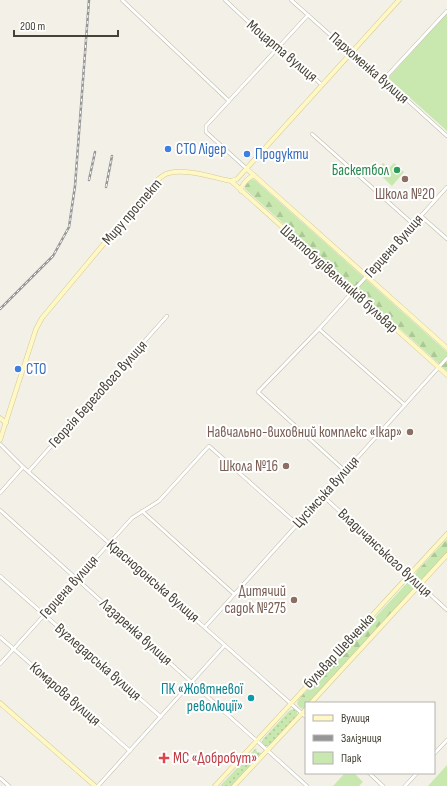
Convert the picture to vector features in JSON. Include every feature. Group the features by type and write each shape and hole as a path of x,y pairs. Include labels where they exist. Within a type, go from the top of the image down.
{"main road":[{"path":"231,181 237,179 247,169 399,0"},
{"name":"Шахтобудівельників бульвар","path":"247,169 447,348"},
{"name":"Миру проспект","path":"0,440 36,329 42,318 156,182 162,176 176,172 189,172 231,181"},
{"path":"241,191 241,187 252,176 255,176"},
{"name":"Шахтобудівельників бульвар","path":"231,181 447,375"},
{"path":"0,418 6,423"},
{"name":"бульвар Шевченка","path":"215,786 447,534"},
{"name":"бульвар Шевченка","path":"312,702 447,555"},
{"path":"0,703 97,786"},
{"name":"бульвар Шевченка","path":"234,786 304,715"}],"street":[{"path":"122,0 229,101"},
{"path":"126,4 129,0"},
{"name":"Моцарта вулиця","path":"225,0 273,45 282,48 322,85"},
{"name":"Пархоменка вулиця","path":"291,0 346,49 353,51 447,136"},
{"path":"384,79 447,10"},
{"path":"247,169 206,132 206,126 308,15"},
{"path":"312,134 413,224"},
{"name":"Герцена вулиця","path":"345,471 258,392 319,328 447,187"},
{"path":"443,192 446,195"},
{"path":"421,216 447,239"},
{"name":"Георгія Берегового вулиця","path":"29,472 167,316"},
{"path":"319,328 405,405"},
{"name":"Цусімська вулиця","path":"205,627 447,358"},
{"name":"Краснодонська вулиця","path":"0,444 23,467 304,715"},
{"name":"Герцена вулиця","path":"0,664 132,518 159,501 210,446 297,524"},
{"path":"0,493 23,467"},
{"name":"Владичанського вулиця","path":"323,496 447,610"},
{"name":"Лазаренка вулиця","path":"0,510 307,786"},
{"path":"142,511 234,594"},
{"name":"Вугледарська вулиця","path":"0,576 160,717"},
{"name":"Комарова вулиця","path":"0,637 130,751"},
{"path":"97,786 225,645"},
{"path":"435,753 447,740"},
{"path":"370,774 383,786"},
{"path":"405,786 416,774"},
{"path":"0,778 9,786"}],"green space":[{"path":"447,13 447,131 388,78"},
{"path":"383,163 389,168 394,163 404,172 392,186 376,171"},
{"path":"251,179 255,180 447,352 447,371 245,189 245,186"},
{"path":"447,539 447,553 423,579 419,581 416,579 414,576 417,571"},
{"path":"409,581 413,581 415,586 413,590 310,702 305,702 305,707 303,709 297,704 298,700"},
{"path":"293,709 297,711 297,716 269,746 265,746 262,742 263,739 289,711"},
{"path":"256,748 257,752 262,753 232,786 220,786"},
{"path":"447,765 447,786 428,786"},
{"path":"344,774 355,774 363,782 359,786 333,786"}],"railway":[{"path":"0,309 53,256 69,227 75,186 89,0"},
{"path":"89,180 95,152"},
{"path":"106,187 112,156"}],"place":[{"name":"СТО Лідер","path":"168,149"},
{"name":"Продукти","path":"247,154"},
{"name":"Баскетбол","path":"397,170"},
{"name":"Школа №20","path":"405,179"},
{"name":"СТО","path":"18,369"},
{"name":"Навчально-виховний комплекс «Ікар»","path":"410,432"},
{"name":"Школа №16","path":"286,466"},
{"name":"Дитячий садок №275","path":"294,600"},
{"name":"ПК «Жовтневої революції»","path":"251,698"},
{"name":"МС «Добробут»","path":"164,758"}]}
